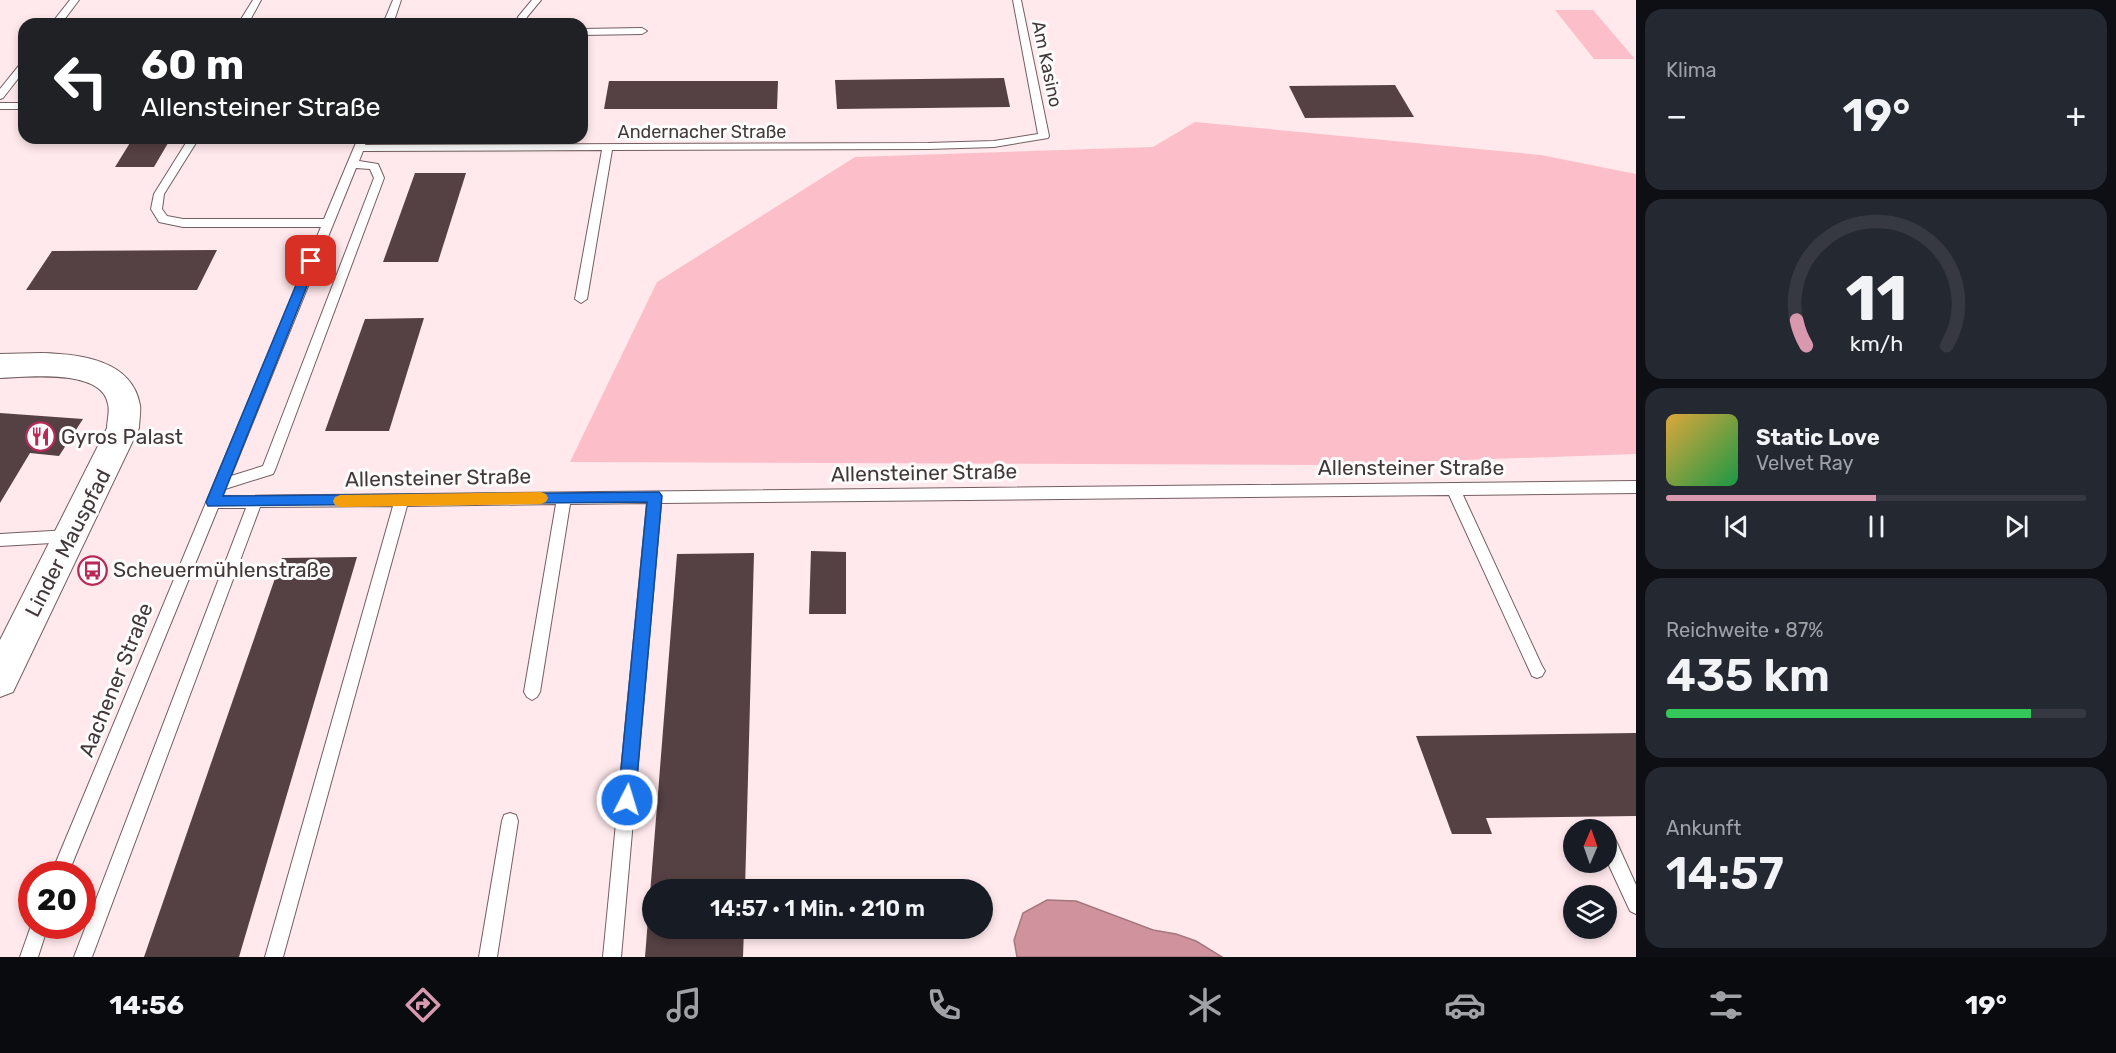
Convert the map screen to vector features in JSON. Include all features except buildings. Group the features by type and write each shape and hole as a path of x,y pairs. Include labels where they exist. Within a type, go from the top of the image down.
{"street":[{"name":"Linder Mauspfad","path":"0,366 58,365 91,370 112,380 124,403 123,429 0,679"}],"lane":[{"path":"61,18 75,0"},
{"path":"246,18 257,0"},
{"path":"390,18 397,0"},
{"path":"523,18 537,0"},
{"name":"Am Kasino","path":"1017,0 1044,136"},
{"path":"588,32 642,31"},
{"path":"0,96 18,73"},
{"path":"0,106 18,106"},
{"name":"Andernacher Straße","path":"410,144 607,148 928,146 994,144 1044,136"},
{"path":"190,144 159,194 156,209 163,219 183,223 328,222"},
{"name":"Aachener Straße","path":"65,861 361,144"},
{"path":"581,299 607,148"},
{"path":"220,484 268,470 379,178 374,166 353,164"},
{"name":"Allensteiner Straße","path":"213,502 1636,487"},
{"path":"1453,488 1537,671"},
{"path":"612,957 655,496"},
{"path":"532,692 564,498"},
{"path":"274,957 402,500"},
{"path":"83,957 255,502"},
{"path":"0,540 71,536"},
{"path":"488,957 510,821"},
{"path":"1617,863 1636,905"},
{"path":"28,957 34,939"}],"shaded area":[{"path":"1555,10 1593,10 1635,59 1594,59"},
{"path":"1195,122 1541,155 1636,174 1636,454 1322,465 570,462 657,282 855,157 1153,147"},
{"path":"1047,900 1076,901 1153,930 1176,934 1196,941 1222,957 1017,957 1014,940 1023,913"}],"slow traffic":[{"path":"340,501 541,498"}],"place":[{"name":"Gyros Palast","path":"40,437"},
{"name":"Scheuermühlenstraße","path":"92,570"}],"route":[{"path":"311,261 213,502 655,496 627,800"}]}
